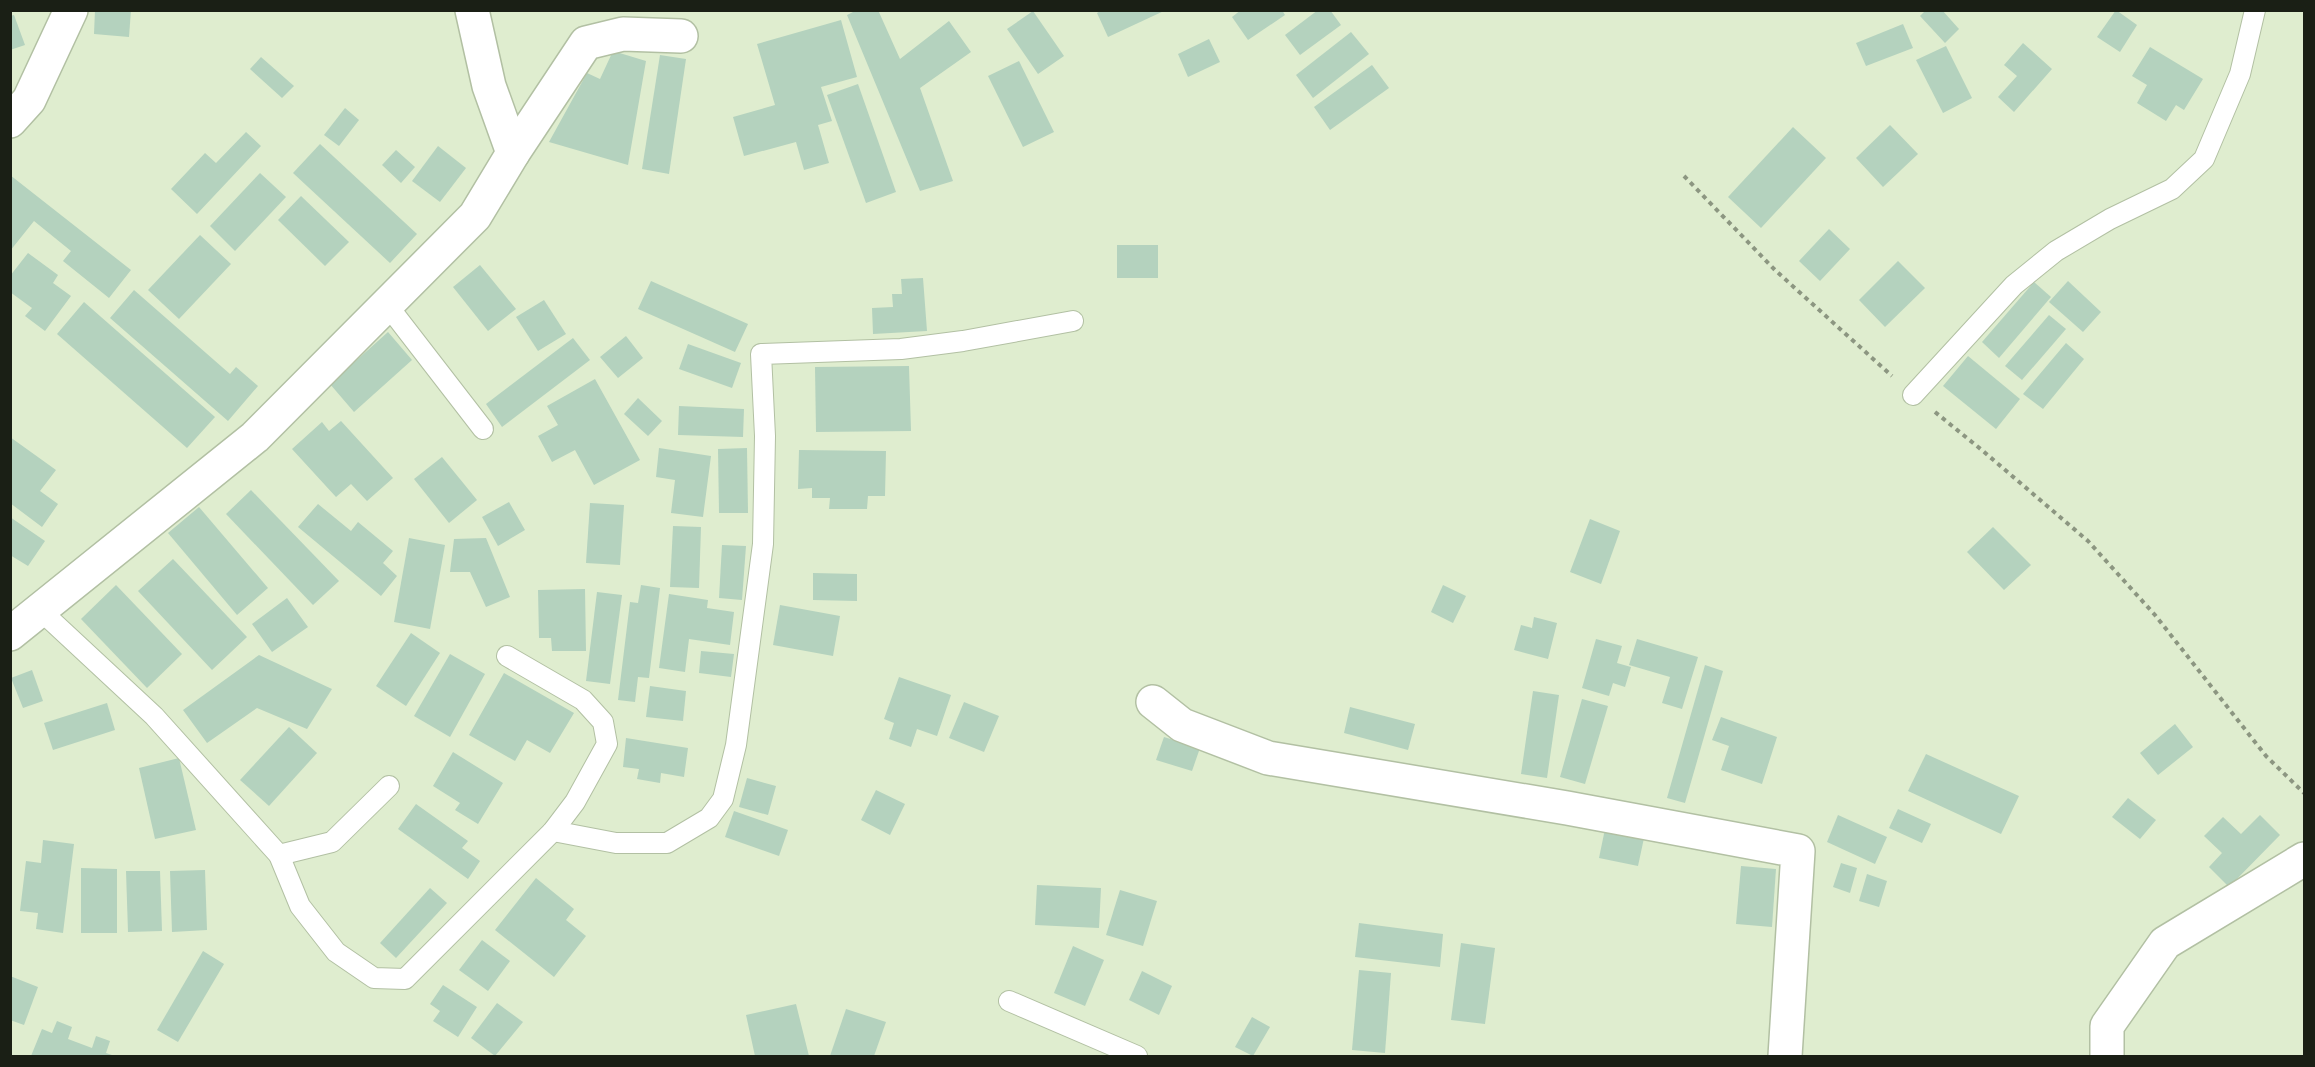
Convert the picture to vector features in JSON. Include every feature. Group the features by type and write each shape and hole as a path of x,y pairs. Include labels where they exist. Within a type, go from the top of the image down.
{"street":[{"path":"10,121 29,100 71,10"},
{"path":"472,10 489,86 513,153"},
{"path":"10,634 255,437 388,306 475,216 513,153 586,43 623,34 681,36"},
{"path":"1153,702 1182,724 1269,758 1568,808 1798,851 1785,1056"},
{"path":"2107,1056 2107,1026 2165,943 2304,859"}],"lane":[{"path":"1913,394 2014,285 2031,271 2056,251 2110,219 2172,189 2204,159 2240,74 2255,10"},
{"path":"388,306 483,429"},
{"path":"553,831 616,843 667,843 709,818 723,799 736,745 762,544 765,436 761,354 901,349 963,341 1073,321"},
{"path":"40,610 154,716 279,855 300,906 336,952 374,978 405,979 553,831 575,802 607,744 603,722 583,700 507,656"},
{"path":"279,855 332,842 389,786"},
{"path":"1009,1001 1137,1056"}],"path":[{"path":"1684,176 1775,270 1913,394 2088,542 2155,615 2266,756 2304,793"}],"building":[{"path":"95,10 131,10 129,37 94,34"},
{"path":"857,10 878,10 900,59 949,21 971,52 920,88 953,181 920,191 847,15"},
{"path":"1102,10 1166,10 1108,37 1097,13"},
{"path":"1241,10 1282,10 1285,15 1248,40 1232,17"},
{"path":"1318,10 1330,10 1341,25 1300,55 1285,35"},
{"path":"1926,10 1942,10 1959,29 1945,43 1920,16"},
{"path":"2116,10 2137,25 2120,52 2097,37"},
{"path":"1033,11 1064,56 1038,74 1007,29"},
{"path":"14,15 25,45 10,50 10,16"},
{"path":"841,20 857,77 821,87 832,121 818,125 829,163 804,170 796,142 744,156 733,117 775,105 757,44"},
{"path":"1903,24 1913,48 1866,66 1856,43"},
{"path":"1351,32 1369,54 1313,98 1296,75"},
{"path":"1209,39 1220,62 1188,77 1178,54"},
{"path":"2023,43 2052,69 2014,112 1998,97 2017,76 2004,65"},
{"path":"1946,46 1972,98 1943,113 1916,60"},
{"path":"2150,47 2203,79 2184,110 2176,105 2166,121 2137,103 2147,85 2132,76"},
{"path":"613,51 646,61 628,165 549,142 587,73 600,79"},
{"path":"660,55 686,59 669,174 642,169"},
{"path":"261,57 294,86 282,98 250,69"},
{"path":"1019,61 1054,132 1023,147 988,76"},
{"path":"1372,65 1389,88 1330,130 1314,107"},
{"path":"858,84 896,192 866,203 827,95"},
{"path":"345,108 359,120 339,146 324,135"},
{"path":"1890,125 1918,154 1883,187 1856,158"},
{"path":"1793,127 1826,158 1761,228 1728,197"},
{"path":"246,132 261,146 197,214 171,189 205,153 216,163"},
{"path":"320,144 417,234 390,263 293,173"},
{"path":"438,146 466,168 440,202 412,181"},
{"path":"396,150 415,167 401,183 382,165"},
{"path":"260,173 286,197 235,251 210,226"},
{"path":"10,175 131,270 109,298 63,261 71,251 34,221 10,251"},
{"path":"301,196 349,242 325,266 278,220"},
{"path":"1829,229 1850,249 1820,281 1799,261"},
{"path":"200,235 231,264 179,319 148,290"},
{"path":"1117,245 1158,245 1158,278 1117,278"},
{"path":"28,253 58,275 53,283 71,296 45,331 25,316 32,308 10,292 10,276"},
{"path":"1898,261 1925,288 1885,327 1859,300"},
{"path":"480,265 516,309 488,331 453,287"},
{"path":"923,278 927,331 873,334 872,308 893,307 892,294 902,294 901,279"},
{"path":"651,281 748,324 735,352 638,309"},
{"path":"2068,281 2101,312 2083,332 2049,302"},
{"path":"2034,282 2051,297 1999,358 1982,342"},
{"path":"134,290 230,374 236,367 258,386 228,421 110,318"},
{"path":"544,300 566,334 538,351 516,317"},
{"path":"84,302 215,417 187,448 57,334"},
{"path":"2049,315 2066,329 2022,380 2005,366"},
{"path":"388,332 412,360 354,412 330,384"},
{"path":"626,336 643,358 618,378 600,357"},
{"path":"573,338 590,360 502,427 486,404"},
{"path":"2066,343 2084,359 2043,409 2023,394"},
{"path":"688,344 741,363 732,388 679,369"},
{"path":"1968,356 2020,399 1996,429 1943,386"},
{"path":"909,366 911,431 816,432 815,367"},
{"path":"595,379 640,460 594,485 575,450 552,462 538,436 558,425 547,406"},
{"path":"638,398 662,421 648,436 624,414"},
{"path":"679,406 744,409 743,437 678,435"},
{"path":"341,421 393,478 367,501 351,484 336,497 292,449 322,422 329,431"},
{"path":"10,437 56,470 40,491 58,504 42,527 10,503"},
{"path":"659,448 711,456 703,517 671,513 675,480 656,477"},
{"path":"747,448 748,513 719,513 718,449"},
{"path":"799,450 886,451 885,496 868,496 867,509 829,509 830,498 812,498 812,488 798,489"},
{"path":"442,457 477,500 449,523 414,479"},
{"path":"251,490 339,581 313,605 226,514"},
{"path":"509,502 525,530 498,546 482,517"},
{"path":"590,503 624,505 620,565 586,563"},
{"path":"318,504 351,531 358,522 393,551 383,563 397,576 381,596 298,527"},
{"path":"199,507 268,588 237,615 168,533"},
{"path":"10,517 45,541 28,566 10,555"},
{"path":"1590,519 1620,531 1601,584 1570,572"},
{"path":"673,526 701,527 699,588 670,587"},
{"path":"1993,527 2031,565 2004,590 1967,552"},
{"path":"409,538 445,545 430,629 394,622"},
{"path":"486,538 510,597 486,607 470,572 450,572 454,539"},
{"path":"722,545 746,546 742,600 719,598"},
{"path":"173,559 247,637 212,670 138,591"},
{"path":"813,573 857,574 857,601 813,600"},
{"path":"116,585 182,654 147,688 81,619"},
{"path":"641,585 660,588 649,678 638,677 635,702 618,700 630,602 638,603"},
{"path":"1443,585 1466,596 1453,623 1431,612"},
{"path":"585,589 586,651 552,651 551,638 539,638 538,590"},
{"path":"597,592 622,595 610,684 586,681"},
{"path":"669,594 708,600 707,608 734,612 730,645 689,639 685,672 659,668"},
{"path":"287,598 308,627 272,652 252,624"},
{"path":"780,605 840,616 833,656 773,645"},
{"path":"1534,617 1557,623 1548,659 1514,650 1521,625 1532,628"},
{"path":"411,633 440,653 406,706 376,686"},
{"path":"1596,639 1622,646 1617,663 1631,667 1625,687 1613,683 1609,696 1582,688"},
{"path":"1637,639 1698,657 1682,709 1662,703 1670,677 1629,665"},
{"path":"701,651 734,654 731,677 699,673"},
{"path":"450,654 485,674 450,737 414,716"},
{"path":"259,655 332,689 307,729 257,708 207,743 183,710"},
{"path":"1705,665 1723,671 1685,803 1667,798"},
{"path":"32,670 43,701 23,708 11,678"},
{"path":"504,673 574,713 550,753 527,740 515,761 469,735"},
{"path":"899,677 951,695 937,736 917,729 911,747 889,739 894,723 884,719"},
{"path":"650,686 686,691 683,721 646,717"},
{"path":"1533,691 1559,695 1547,778 1521,774"},
{"path":"1582,699 1608,706 1585,784 1560,777"},
{"path":"964,702 999,716 984,752 949,738"},
{"path":"107,703 115,730 53,750 44,723"},
{"path":"1350,707 1415,724 1408,750 1344,733"},
{"path":"1721,717 1777,737 1762,784 1721,770 1729,746 1712,740"},
{"path":"2175,724 2193,747 2158,775 2140,753"},
{"path":"289,727 317,753 269,806 240,780"},
{"path":"1164,737 1200,748 1192,771 1156,760"},
{"path":"626,738 688,748 684,777 661,773 660,783 637,779 639,769 623,767"},
{"path":"453,752 503,783 478,824 455,810 460,803 433,786"},
{"path":"1926,754 2019,796 2001,834 1908,791"},
{"path":"179,758 196,830 155,839 139,768"},
{"path":"747,778 776,786 768,815 739,807"},
{"path":"876,790 905,804 890,835 861,820"},
{"path":"2128,798 2156,820 2140,839 2112,817"},
{"path":"416,804 468,841 462,848 480,861 468,879 398,829"},
{"path":"1898,809 1931,824 1922,843 1889,828"},
{"path":"734,811 788,830 779,856 725,837"},
{"path":"1838,815 1887,837 1875,864 1827,842"},
{"path":"2260,815 2280,835 2229,887 2209,867 2222,853 2204,836 2223,817 2241,834"},
{"path":"1605,829 1644,838 1638,866 1599,858"},
{"path":"43,840 74,844 63,933 36,929 38,913 20,911 26,861 41,863"},
{"path":"1841,863 1857,868 1850,893 1833,887"},
{"path":"1741,866 1776,869 1772,927 1736,924"},
{"path":"81,868 117,869 117,933 81,933"},
{"path":"205,870 207,930 172,932 170,871"},
{"path":"126,871 160,871 162,931 128,932"},
{"path":"1867,874 1887,881 1879,907 1859,901"},
{"path":"536,878 574,909 566,920 586,936 554,977 495,930"},
{"path":"1037,885 1101,888 1099,928 1035,925"},
{"path":"430,888 447,903 396,958 380,943"},
{"path":"1120,890 1157,901 1143,946 1106,935"},
{"path":"1359,923 1443,934 1440,967 1355,957"},
{"path":"482,940 510,961 488,991 459,970"},
{"path":"1461,943 1495,948 1485,1024 1451,1020"},
{"path":"1073,946 1104,960 1085,1006 1054,993"},
{"path":"203,951 224,964 178,1042 157,1030"},
{"path":"1359,970 1391,973 1385,1053 1352,1050"},
{"path":"1142,971 1172,986 1159,1015 1129,1000"},
{"path":"10,976 38,987 24,1025 10,1020"},
{"path":"443,985 477,1007 458,1037 433,1021 440,1011 430,1004"},
{"path":"497,1003 523,1022 495,1056 471,1038"},
{"path":"796,1004 809,1056 755,1056 746,1015"},
{"path":"846,1009 886,1022 874,1056 830,1056"},
{"path":"1252,1017 1270,1027 1253,1056 1235,1047"},
{"path":"57,1021 72,1027 68,1039 92,1048 96,1036 110,1041 106,1053 115,1056 31,1056 42,1029 52,1033"}]}
